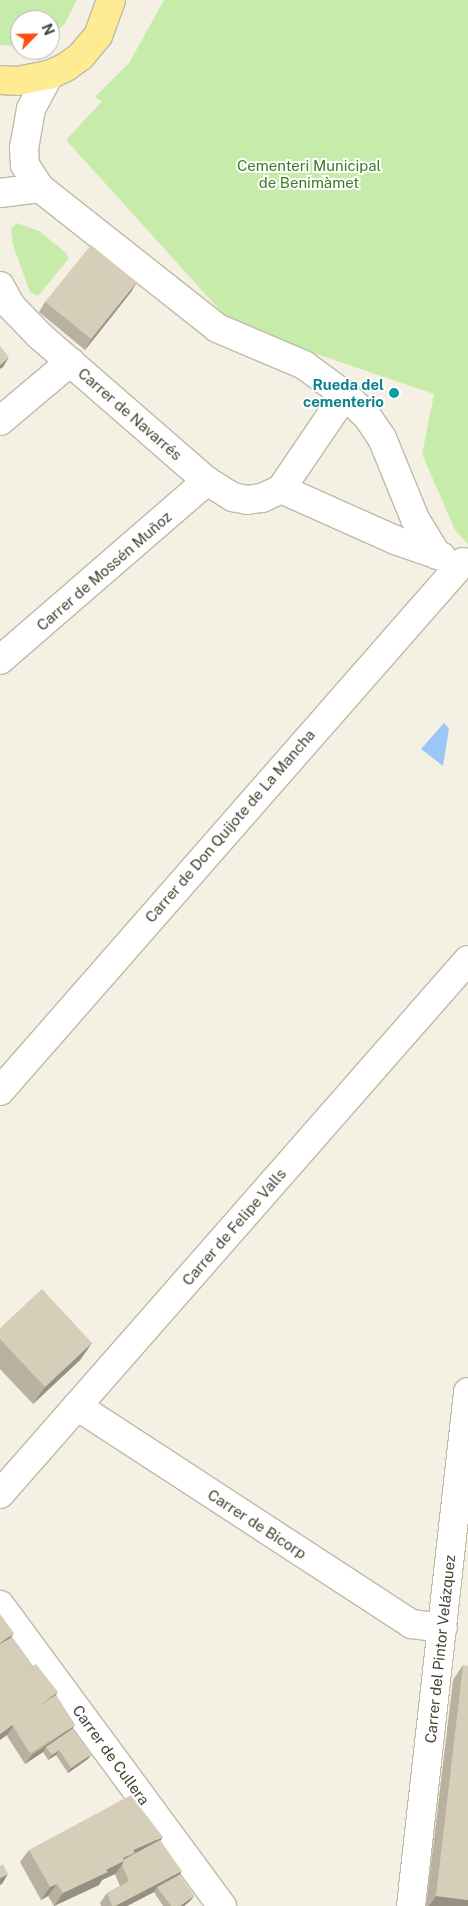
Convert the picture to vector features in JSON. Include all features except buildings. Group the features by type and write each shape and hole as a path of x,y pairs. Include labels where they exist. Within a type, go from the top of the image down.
{"main road":[{"path":"0,80 17,81 49,75 81,56 98,36 111,0"}],"street":[{"path":"49,75 31,109 24,147 26,165 40,188 217,328 229,336 304,365 345,395 367,416 382,438 415,519 437,555"},
{"path":"0,193 40,188"},
{"name":"Carrer de Navarrés","path":"0,286 11,306 70,362 207,481 233,497 247,500 262,498 281,489"},
{"path":"0,421 70,362"},
{"path":"345,395 281,489 394,540 437,555 465,562"},
{"name":"Carrer de Mossén Muñoz","path":"0,660 207,481"},
{"name":"Carrer de Don Quijote de La Mancha","path":"0,1092 465,562"},
{"name":"Carrer de Felipe Valls","path":"0,1494 468,960"},
{"name":"Carrer del Pintor Velázquez","path":"411,1906 443,1628 462,1498 468,1392"},
{"name":"Carrer de Bicorp","path":"77,1406 411,1624 443,1628"},
{"name":"Carrer de Cullera","path":"0,1605 222,1906"}],"green space":[{"path":"0,0 77,0 64,25 60,28 60,10 10,10 10,46 0,45"},
{"name":"Cementeri Municipal de Benimàmet","path":"164,0 468,0 468,544 455,530 422,454 434,394 234,326 66,140 102,101 95,97 129,63"},
{"path":"17,223 39,231 65,252 69,258 38,296 30,292 13,245 11,229"}],"water":[{"path":"444,723 449,729 443,766 421,749"}],"place":[{"name":"Rueda del cementerio","path":"394,393"}]}
